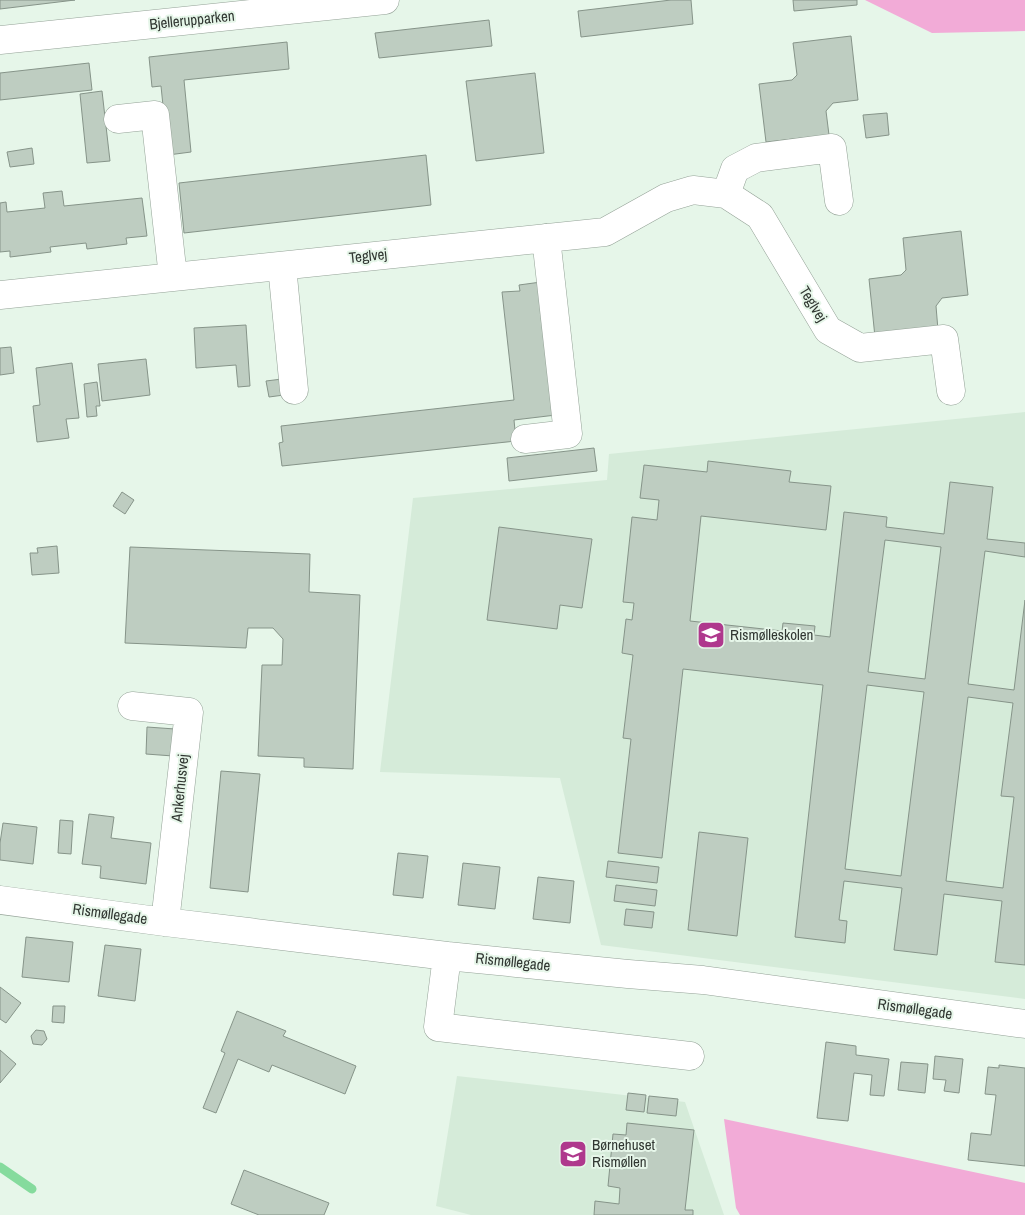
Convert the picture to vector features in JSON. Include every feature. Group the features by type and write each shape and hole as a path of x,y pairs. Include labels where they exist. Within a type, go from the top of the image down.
{"street":[{"name":"Bjellerupparken","path":"0,40 385,0"},
{"path":"118,119 155,115 173,277"},
{"path":"726,194 735,169 756,158 832,148 839,201"},
{"name":"Teglvej","path":"0,295 606,232 666,198 693,190 726,194 760,216 828,330 860,348 944,339 951,391"},
{"path":"525,439 568,434 546,238"},
{"path":"282,266 294,390"},
{"name":"Ankerhusvej","path":"132,706 189,712 166,922"},
{"name":"Rismøllegade","path":"0,900 447,956 703,980 1025,1024"},
{"path":"447,956 438,1027 690,1056"}],"shaded area":[{"path":"865,0 1025,0 1025,31 932,33"},
{"name":"Rismølleskolen","path":"1025,412 1025,999 601,945 560,778 380,772 413,498 607,480 609,454"},
{"name":"Børnehuset Rismøllen","path":"457,1076 685,1102 724,1215 471,1215 436,1206"},
{"path":"724,1119 1025,1183 1025,1215 740,1215 736,1208"}],"building":[{"path":"0,0 75,0 0,9"},
{"path":"671,0 691,0 693,24 581,37 578,11"},
{"path":"793,0 857,0 857,5 794,11"},
{"path":"489,20 492,46 379,58 375,33"},
{"path":"851,36 858,100 833,103 826,111 829,135 766,142 759,84 792,80 797,75 793,43"},
{"path":"287,42 289,69 184,80 191,152 168,155 161,86 152,87 149,57"},
{"path":"89,63 92,90 0,100 0,73"},
{"path":"535,73 544,153 476,161 466,81"},
{"path":"102,91 110,161 87,163 80,94"},
{"path":"887,113 889,135 866,138 863,115"},
{"path":"32,148 34,164 10,167 7,152"},
{"path":"426,155 431,205 184,233 179,183"},
{"path":"62,191 64,206 142,198 147,236 126,238 127,244 87,249 86,243 50,247 51,252 10,257 10,251 0,252 0,203 6,202 7,212 45,208 43,193"},
{"path":"961,231 968,295 942,298 936,306 938,330 875,337 869,279 901,275 906,270 903,238"},
{"path":"541,282 556,415 514,420 516,441 282,466 279,443 283,442 281,426 514,400 502,292 520,291 519,285"},
{"path":"246,325 250,386 238,387 236,365 196,368 194,328"},
{"path":"11,347 14,373 0,375 0,348"},
{"path":"146,359 150,395 102,401 98,364"},
{"path":"72,363 79,418 66,419 69,438 37,442 33,406 40,405 36,368"},
{"path":"282,379 284,395 269,397 266,381"},
{"path":"97,382 100,406 96,406 97,416 87,417 84,384"},
{"path":"594,448 597,471 509,481 507,458"},
{"path":"708,461 791,471 789,482 831,486 826,530 701,516 690,621 782,631 783,623 815,626 814,635 830,637 844,512 887,517 886,527 944,534 950,482 993,487 987,539 1025,543 1025,557 985,551 968,684 1014,690 1025,600 1025,965 995,962 1002,901 944,894 937,955 894,950 902,888 844,881 839,920 847,921 845,943 795,937 823,685 683,669 662,858 618,853 631,739 623,738 633,655 622,653 626,619 632,620 634,603 623,602 632,517 657,520 659,500 640,498 644,465 707,472","holes":["885,540 941,547 925,679 868,672","867,685 924,692 901,876 845,869","968,697 1013,703 1001,796 1014,797 1003,888 946,881"]},
{"path":"122,492 134,500 125,514 113,506"},
{"path":"499,527 592,539 582,608 560,605 557,629 487,620"},
{"path":"57,546 59,573 32,575 30,553 38,553 37,548"},
{"path":"130,547 310,554 309,592 360,595 353,769 304,767 304,758 258,756 262,665 282,665 283,639 273,628 248,628 246,648 125,643"},
{"path":"147,727 175,729 173,756 146,754"},
{"path":"221,771 260,774 248,892 210,888"},
{"path":"89,814 114,817 111,838 151,843 146,884 100,878 101,866 82,864"},
{"path":"60,820 73,821 71,854 58,853"},
{"path":"3,823 37,827 33,864 0,860"},
{"path":"699,832 748,838 737,936 688,930"},
{"path":"398,853 428,856 423,898 393,895"},
{"path":"608,861 659,867 657,883 606,877"},
{"path":"463,863 500,867 495,909 458,905"},
{"path":"538,877 574,881 570,923 533,919"},
{"path":"616,885 657,890 655,906 614,901"},
{"path":"626,909 654,912 652,928 624,925"},
{"path":"26,937 73,942 69,982 22,977"},
{"path":"105,945 141,949 135,1001 98,996"},
{"path":"0,987 21,1003 6,1023 0,1019"},
{"path":"53,1006 65,1006 64,1023 52,1022"},
{"path":"237,1011 286,1031 283,1036 356,1066 345,1094 272,1065 269,1072 238,1059 216,1113 203,1108 225,1053 221,1051"},
{"path":"36,1030 44,1031 47,1039 42,1045 33,1044 31,1036"},
{"path":"826,1042 856,1046 856,1055 889,1059 884,1096 870,1095 872,1075 854,1073 848,1121 817,1118"},
{"path":"0,1050 16,1064 0,1083"},
{"path":"935,1056 963,1059 959,1093 944,1091 946,1080 933,1079"},
{"path":"901,1062 928,1064 925,1093 898,1090"},
{"path":"999,1065 1025,1068 1025,1166 968,1160 971,1133 991,1135 996,1095 985,1094 988,1067 999,1068"},
{"path":"628,1093 646,1095 644,1112 626,1110"},
{"path":"649,1096 678,1099 676,1116 647,1113"},
{"path":"627,1123 694,1130 685,1210 693,1210 693,1215 594,1215 595,1201 619,1204 620,1188 608,1186 613,1134 626,1135"},
{"path":"244,1170 329,1203 324,1215 259,1215 231,1204"}],"waterway":[{"path":"0,1167 32,1189"}],"place":[{"name":"Rismølleskolen","path":"711,635"},
{"name":"Børnehuset Rismøllen","path":"573,1154"}]}
